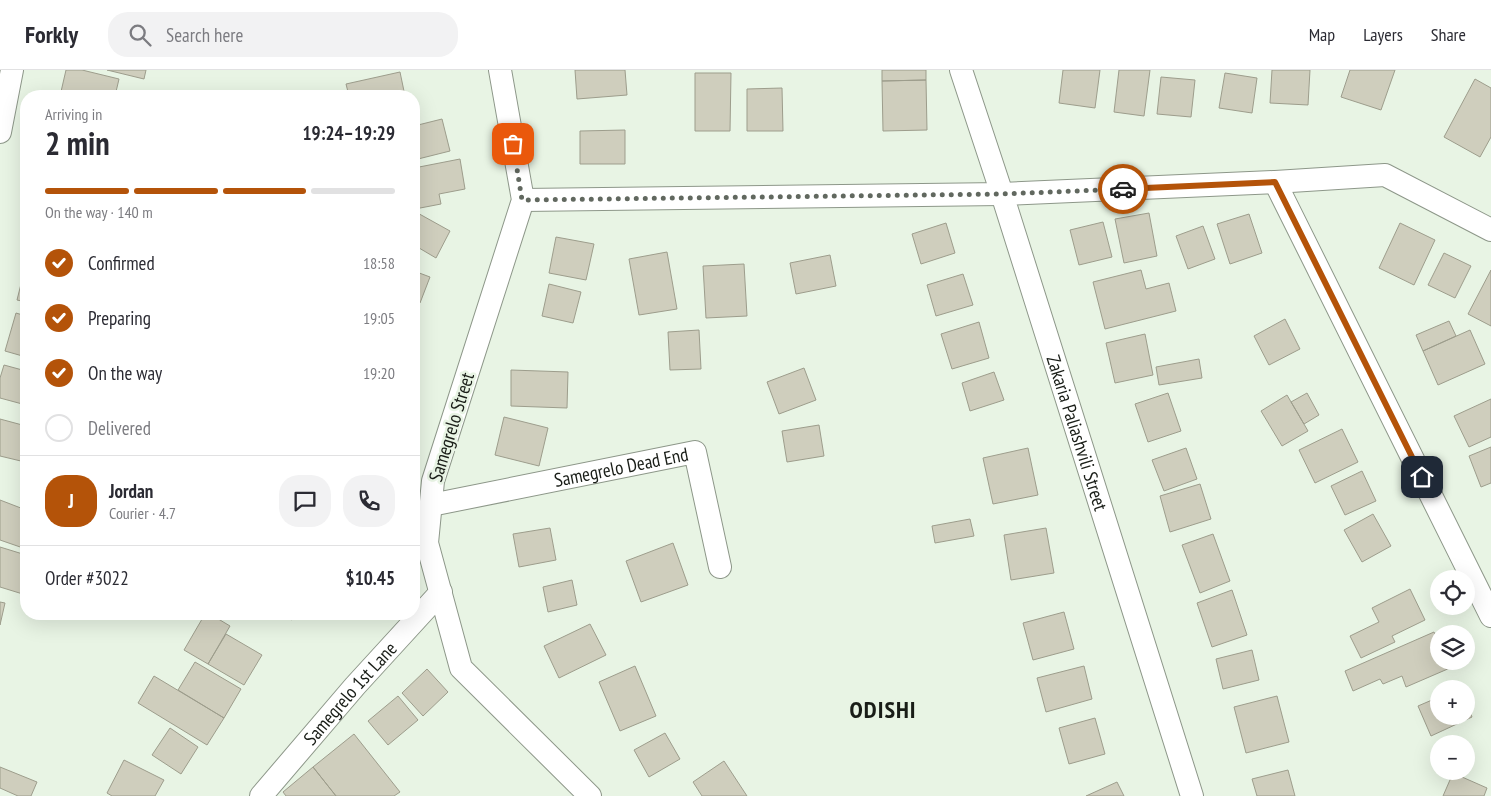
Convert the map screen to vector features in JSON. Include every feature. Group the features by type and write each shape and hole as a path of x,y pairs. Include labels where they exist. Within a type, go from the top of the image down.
{"street":[{"path":"0,132 12,70"},
{"name":"Samegrelo Street","path":"500,70 522,200 433,481 427,543 461,668 590,796"},
{"name":"Zakaria Paliashvili Street","path":"961,70 1192,796"},
{"path":"522,200 1002,194 1385,176 1491,230"},
{"path":"1275,182 1491,616"},
{"name":"Samegrelo Dead End","path":"431,505 696,452 720,567"},
{"name":"Samegrelo 1st Lane","path":"420,615 441,592"},
{"name":"Samegrelo 1st Lane","path":"261,796 355,686 415,620"}],"building":[{"path":"66,70 82,70 119,79 116,90 61,90"},
{"path":"107,70 146,70 144,79"},
{"path":"575,70 625,70 627,95 577,99"},
{"path":"882,70 926,70 926,80 882,81"},
{"path":"1063,70 1100,70 1095,108 1059,103"},
{"path":"1119,70 1150,70 1144,116 1114,112"},
{"path":"1272,70 1310,70 1308,105 1270,103"},
{"path":"1350,70 1395,70 1381,110 1341,97"},
{"path":"400,72 404,90 348,90 346,84"},
{"path":"695,73 731,73 730,131 695,131"},
{"path":"1225,73 1257,78 1252,113 1219,108"},
{"path":"1161,77 1195,80 1191,117 1157,114"},
{"path":"1475,79 1491,88 1491,137 1480,157 1444,137"},
{"path":"926,80 927,130 883,131 882,81"},
{"path":"782,88 783,131 747,131 747,89"},
{"path":"442,119 450,151 420,158 420,124"},
{"path":"625,130 625,164 580,164 580,131"},
{"path":"460,159 465,189 439,194 441,204 420,208 420,167"},
{"path":"1149,213 1157,256 1124,263 1115,219"},
{"path":"420,214 450,231 436,258 420,249"},
{"path":"1249,214 1262,253 1230,264 1217,224"},
{"path":"1103,222 1112,257 1079,265 1070,230"},
{"path":"946,223 955,253 921,264 912,234"},
{"path":"1400,223 1435,240 1414,285 1379,268"},
{"path":"1203,226 1215,259 1188,269 1176,236"},
{"path":"556,237 594,244 586,280 549,273"},
{"path":"667,252 677,309 639,315 629,259"},
{"path":"1444,253 1471,266 1455,298 1428,285"},
{"path":"830,255 836,286 796,294 790,263"},
{"path":"744,264 747,316 706,318 703,266"},
{"path":"1141,270 1146,289 1169,283 1176,311 1105,329 1093,282"},
{"path":"1491,270 1491,326 1468,314"},
{"path":"420,273 430,277 420,303"},
{"path":"963,274 973,305 936,316 927,285"},
{"path":"549,284 581,292 573,323 542,316"},
{"path":"20,288 20,301 17,300"},
{"path":"16,313 20,314 20,355 5,351"},
{"path":"1285,319 1300,349 1269,365 1254,336"},
{"path":"1449,321 1456,336 1423,351 1416,335"},
{"path":"979,322 989,358 952,369 941,334"},
{"path":"699,330 701,369 670,370 668,332"},
{"path":"1470,330 1485,364 1438,385 1423,351"},
{"path":"1145,334 1153,375 1115,383 1106,343"},
{"path":"1199,359 1202,378 1159,385 1156,367"},
{"path":"4,365 20,369 20,403 0,398 0,378"},
{"path":"804,368 816,400 779,414 767,382"},
{"path":"511,370 568,372 567,408 511,406"},
{"path":"994,372 1004,400 970,411 962,383"},
{"path":"1168,393 1181,431 1148,442 1135,404"},
{"path":"1307,393 1319,415 1304,424 1291,402"},
{"path":"1287,395 1308,431 1282,446 1261,411"},
{"path":"1491,399 1491,437 1469,447 1454,416"},
{"path":"504,417 548,428 539,466 495,455"},
{"path":"0,419 20,424 20,461 0,456"},
{"path":"819,425 824,456 787,462 782,431"},
{"path":"1342,429 1358,462 1315,483 1299,450"},
{"path":"1491,447 1491,483 1481,487 1469,456"},
{"path":"1028,448 1038,495 993,504 983,458"},
{"path":"1186,448 1197,479 1164,491 1152,460"},
{"path":"1362,471 1376,501 1345,515 1331,486"},
{"path":"1200,484 1211,519 1170,532 1160,496"},
{"path":"0,500 20,508 20,547 0,540"},
{"path":"1373,514 1391,546 1362,562 1344,530"},
{"path":"970,519 974,536 935,543 932,526"},
{"path":"550,528 556,560 519,567 513,534"},
{"path":"1046,528 1054,573 1011,580 1004,535"},
{"path":"1213,534 1230,581 1200,593 1182,545"},
{"path":"673,543 688,585 641,602 626,561"},
{"path":"0,547 20,553 20,593 0,587"},
{"path":"572,580 577,605 548,612 543,587"},
{"path":"1410,589 1425,620 1392,636 1395,642 1361,658 1350,636 1379,622 1372,608"},
{"path":"1232,590 1247,635 1212,647 1197,603"},
{"path":"0,602 5,603 0,625"},
{"path":"1064,612 1074,649 1033,660 1023,623"},
{"path":"202,620 220,620 230,626 208,664 184,650"},
{"path":"590,624 606,655 559,678 544,646"},
{"path":"226,634 262,655 244,685 208,664"},
{"path":"1430,634 1430,670 1445,670 1406,687 1402,676 1383,684 1380,679 1353,691 1345,671"},
{"path":"1252,650 1259,680 1223,689 1216,659"},
{"path":"195,662 241,689 224,718 178,690"},
{"path":"635,666 656,716 620,731 599,682"},
{"path":"1084,666 1092,699 1046,712 1037,678"},
{"path":"427,669 448,692 423,716 402,693"},
{"path":"154,676 224,718 207,745 138,703"},
{"path":"398,696 418,720 388,745 368,721"},
{"path":"1277,696 1289,742 1246,753 1234,707"},
{"path":"1430,701 1430,725 1455,725 1431,735 1418,706"},
{"path":"1095,718 1105,754 1069,764 1059,728"},
{"path":"170,728 198,747 181,774 152,755"},
{"path":"665,733 680,759 649,777 634,750"},
{"path":"354,734 400,792 394,796 336,796 313,767"},
{"path":"124,760 164,780 155,796 112,796 107,793"},
{"path":"724,761 747,796 702,796 693,782"},
{"path":"0,767 37,782 31,796 18,796 0,788"},
{"path":"313,767 336,796 286,796 283,792"},
{"path":"1288,770 1295,796 1257,796 1252,779"},
{"path":"1450,780 1469,780 1487,788 1484,796 1443,796"},
{"path":"1117,782 1124,796 1086,796"}],"way so far":[{"path":"513,144 522,200 1002,194 1123,189"}],"district":[{"name":"ODISHI","path":"883,709"}],"route":[{"path":"1123,189 1275,182 1422,477"}]}
